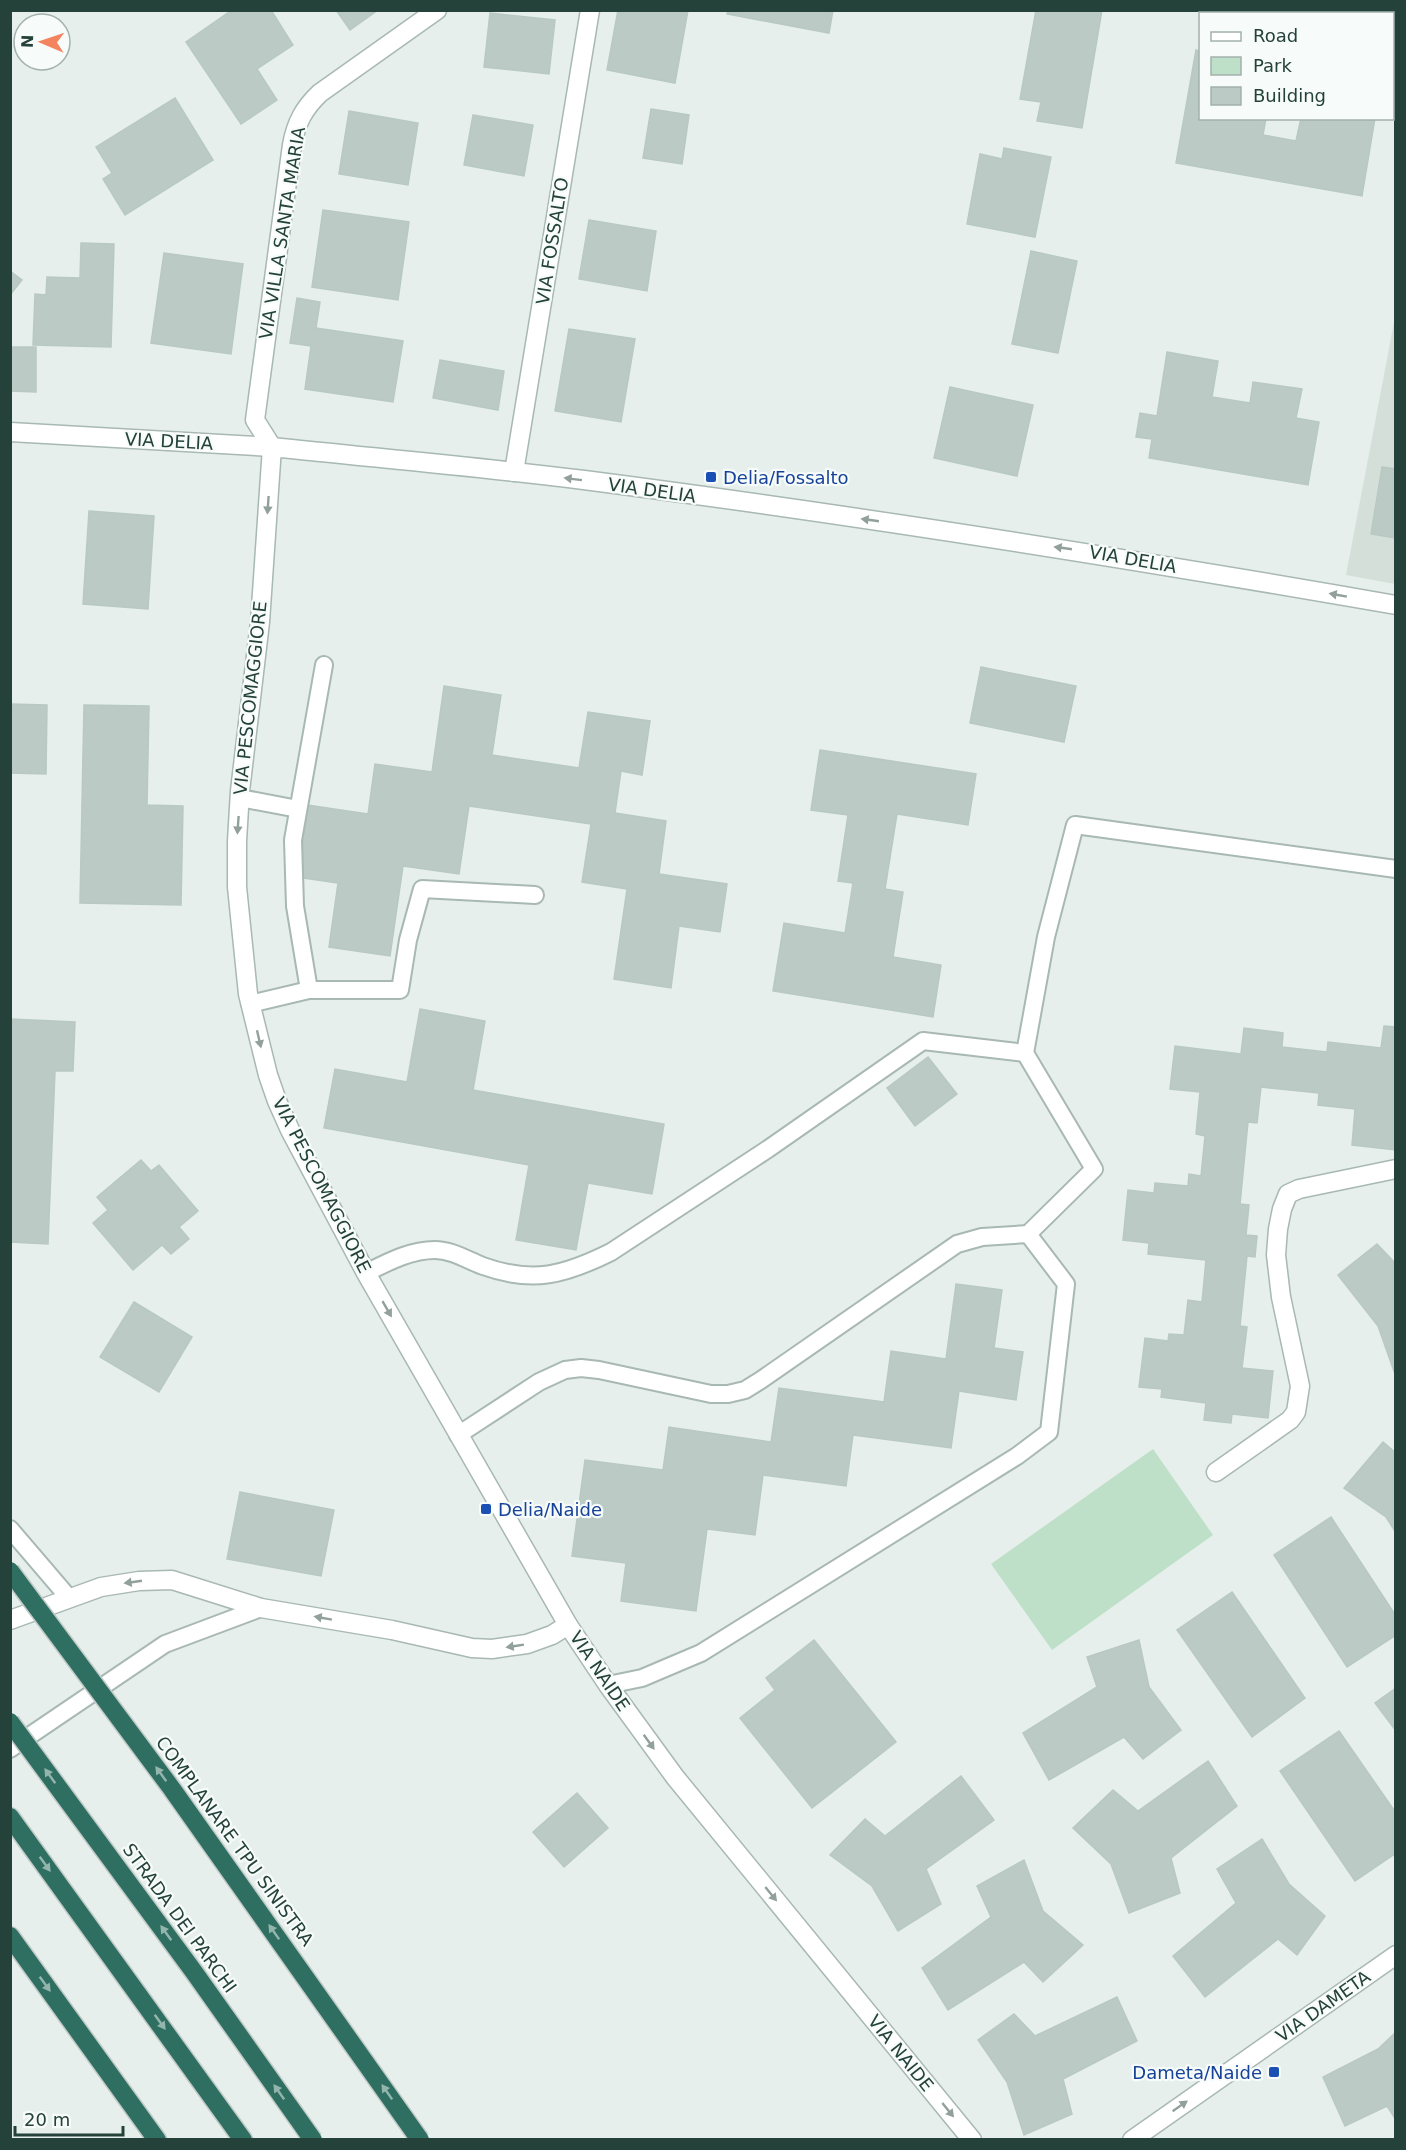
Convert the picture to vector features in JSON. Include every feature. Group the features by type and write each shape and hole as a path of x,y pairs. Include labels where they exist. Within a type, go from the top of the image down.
{"highway":[{"name":"COMPLANARE TPU SINISTRA","path":"10,1571 172,1789 420,2139"},
{"name":"STRADA DEI PARCHI","path":"10,1722 194,1972 313,2139"},
{"path":"10,1817 243,2139"},
{"path":"10,1936 157,2139"}],"street":[{"name":"VIA VILLA SANTA MARIA","path":"272,447 255,420 292,145 298,120 320,93 437,10"},
{"name":"VIA FOSSALTO","path":"513,472 590,10"},
{"name":"VIA DELIA","path":"10,432 272,447 513,472 1070,549 1395,604"},
{"name":"VIA PESCOMAGGIORE","path":"272,447 260,622 237,841 240,932 250,1004 268,1075 290,1130 366,1273 568,1625"},
{"path":"1216,1472 1290,1420 1296,1412 1300,1386 1281,1297 1276,1255 1278,1229 1288,1194 1299,1189 1395,1169"},
{"name":"VIA NAIDE","path":"10,1620 101,1587 139,1581 172,1580 261,1608 392,1630 472,1648 492,1649 537,1641 568,1625 608,1685 675,1777 972,2139"},
{"name":"VIA DAMETA","path":"1132,2139 1395,1955"}],"lane":[{"path":"309,990 295,906 292,840 324,665"},
{"path":"240,798 298,809"},
{"path":"458,1435 539,1382 565,1370 582,1368 599,1370 711,1394 728,1394 745,1390 957,1244 982,1237 1028,1234 1094,1169 1025,1053 1046,937 1075,825 1395,869"},
{"path":"250,1004 309,990 400,990 408,940 422,889 535,896"},
{"path":"366,1273 393,1259 436,1250 447,1251 496,1271 520,1276 561,1273 611,1252 768,1149 923,1041 1025,1053"},
{"path":"608,1685 642,1678 701,1653 1017,1456 1049,1432 1066,1284 1028,1234"},
{"path":"10,1529 69,1598"},
{"path":"10,1749 165,1644 261,1608"}],"shaded area":[{"path":"1395,317 1395,584 1346,575"}],"green space":[{"path":"1153,1449 1213,1535 1052,1650 991,1564"}],"building":[{"path":"232,10 271,10 293,45 257,69 277,100 241,124 186,42"},
{"path":"336,10 378,10 350,30"},
{"path":"618,10 688,10 675,83 607,70"},
{"path":"728,10 833,10 829,33 727,14"},
{"path":"1036,10 1102,10 1082,128 1037,121 1041,102 1020,99"},
{"path":"490,13 555,20 549,74 484,67"},
{"path":"1196,50 1199,51 1199,120 1266,120 1263,135 1296,141 1301,120 1375,120 1362,196 1176,163"},
{"path":"175,98 213,160 125,215 103,179 112,173 96,147"},
{"path":"651,109 689,115 682,164 643,158"},
{"path":"349,111 418,123 408,185 339,174"},
{"path":"473,115 533,125 524,176 464,165"},
{"path":"1004,148 1051,157 1035,237 967,224 980,154 1002,159"},
{"path":"323,210 409,222 398,300 312,287"},
{"path":"589,220 656,231 647,291 579,279"},
{"path":"81,243 114,244 111,347 33,345 35,294 46,295 47,277 80,278"},
{"path":"1031,251 1077,261 1058,353 1012,344"},
{"path":"164,253 243,264 231,354 151,343"},
{"path":"10,271 22,280 10,295"},
{"path":"297,298 320,302 316,328 403,341 393,402 305,389 311,346 290,343"},
{"path":"569,329 635,339 621,422 555,411"},
{"path":"10,347 36,347 36,392 10,391"},
{"path":"1167,352 1218,361 1212,397 1250,403 1253,382 1302,389 1296,418 1319,422 1308,485 1149,458 1152,439 1136,437 1140,413 1157,416"},
{"path":"440,360 504,371 498,410 433,398"},
{"path":"950,387 1033,405 1017,476 934,458"},
{"path":"1382,467 1396,469 1396,538 1371,534"},
{"path":"89,511 154,516 148,609 83,604"},
{"path":"981,667 1076,686 1064,742 970,723"},
{"path":"444,686 501,695 492,755 579,768 588,712 650,721 642,775 621,771 615,813 666,821 659,874 727,884 720,932 679,926 671,988 614,979 627,889 582,882 591,824 469,806 459,874 403,866 390,956 329,947 338,883 297,877 308,805 368,814 375,764 432,772"},
{"path":"10,704 47,705 46,774 10,773"},
{"path":"84,705 149,706 147,805 183,806 181,905 80,903"},
{"path":"820,750 976,774 968,825 897,814 885,889 903,892 893,957 941,965 933,1017 773,991 784,923 845,933 853,883 838,881 848,815 811,810"},
{"path":"420,1009 485,1021 473,1090 664,1124 652,1194 588,1183 576,1250 516,1240 529,1165 324,1128 335,1069 407,1082"},
{"path":"10,1019 75,1022 73,1071 55,1071 48,1244 10,1242"},
{"path":"1384,1026 1396,1027 1396,1150 1352,1145 1355,1109 1318,1105 1319,1093 1261,1087 1257,1123 1248,1122 1240,1204 1249,1205 1246,1235 1257,1236 1255,1257 1247,1256 1240,1326 1247,1327 1242,1368 1273,1371 1268,1418 1232,1414 1231,1423 1204,1420 1206,1403 1161,1397 1162,1389 1139,1387 1145,1338 1168,1341 1169,1334 1184,1335 1188,1300 1202,1302 1206,1260 1148,1254 1149,1243 1123,1240 1128,1190 1154,1193 1155,1183 1188,1186 1189,1174 1201,1176 1205,1136 1196,1134 1200,1092 1170,1089 1175,1046 1241,1054 1244,1028 1283,1033 1282,1047 1327,1052 1328,1042 1381,1048"},
{"path":"928,1057 957,1094 915,1126 887,1088"},
{"path":"141,1160 151,1171 159,1165 198,1211 179,1227 189,1239 171,1254 162,1245 133,1270 93,1223 108,1210 97,1197"},
{"path":"1377,1244 1396,1264 1396,1377 1378,1326 1338,1275"},
{"path":"956,1284 1002,1290 994,1348 1023,1352 1016,1400 959,1391 951,1448 853,1435 846,1486 763,1475 755,1535 707,1529 696,1611 621,1601 626,1563 572,1556 585,1460 663,1470 669,1427 771,1442 779,1388 884,1402 891,1351 946,1359"},
{"path":"134,1302 192,1337 159,1392 100,1357"},
{"path":"1383,1442 1396,1453 1396,1533 1386,1517 1344,1488"},
{"path":"240,1492 334,1510 321,1576 227,1559"},
{"path":"1331,1517 1396,1616 1396,1635 1347,1667 1274,1555"},
{"path":"1232,1592 1305,1698 1252,1737 1177,1630"},
{"path":"814,1640 896,1742 812,1808 740,1718 775,1690 766,1678"},
{"path":"1139,1640 1149,1687 1181,1730 1143,1759 1124,1737 1049,1780 1023,1733 1097,1687 1087,1657"},
{"path":"1396,1688 1396,1731 1375,1703"},
{"path":"1339,1731 1396,1813 1396,1853 1355,1881 1280,1771"},
{"path":"1208,1761 1237,1806 1171,1858 1180,1893 1129,1913 1111,1864 1073,1828 1113,1790 1138,1811"},
{"path":"961,1776 994,1820 926,1869 941,1904 898,1931 872,1886 830,1855 865,1819 885,1836"},
{"path":"577,1793 608,1828 564,1867 533,1832"},
{"path":"1262,1839 1289,1884 1325,1916 1297,1955 1278,1939 1205,1997 1173,1956 1236,1903 1217,1869"},
{"path":"1024,1860 1043,1911 1083,1945 1043,1982 1024,1962 948,2010 922,1968 991,1917 977,1886"},
{"path":"1117,1997 1137,2041 1063,2079 1072,2114 1024,2135 1007,2082 978,2040 1014,2014 1035,2036"},
{"path":"1396,2032 1396,2120 1387,2106 1345,2126 1323,2077 1378,2049"}],"place":[{"name":"Delia/Fossalto","path":"711,477"},
{"name":"Delia/Naide","path":"486,1509"},
{"name":"Dameta/Naide","path":"1274,2072"}]}
